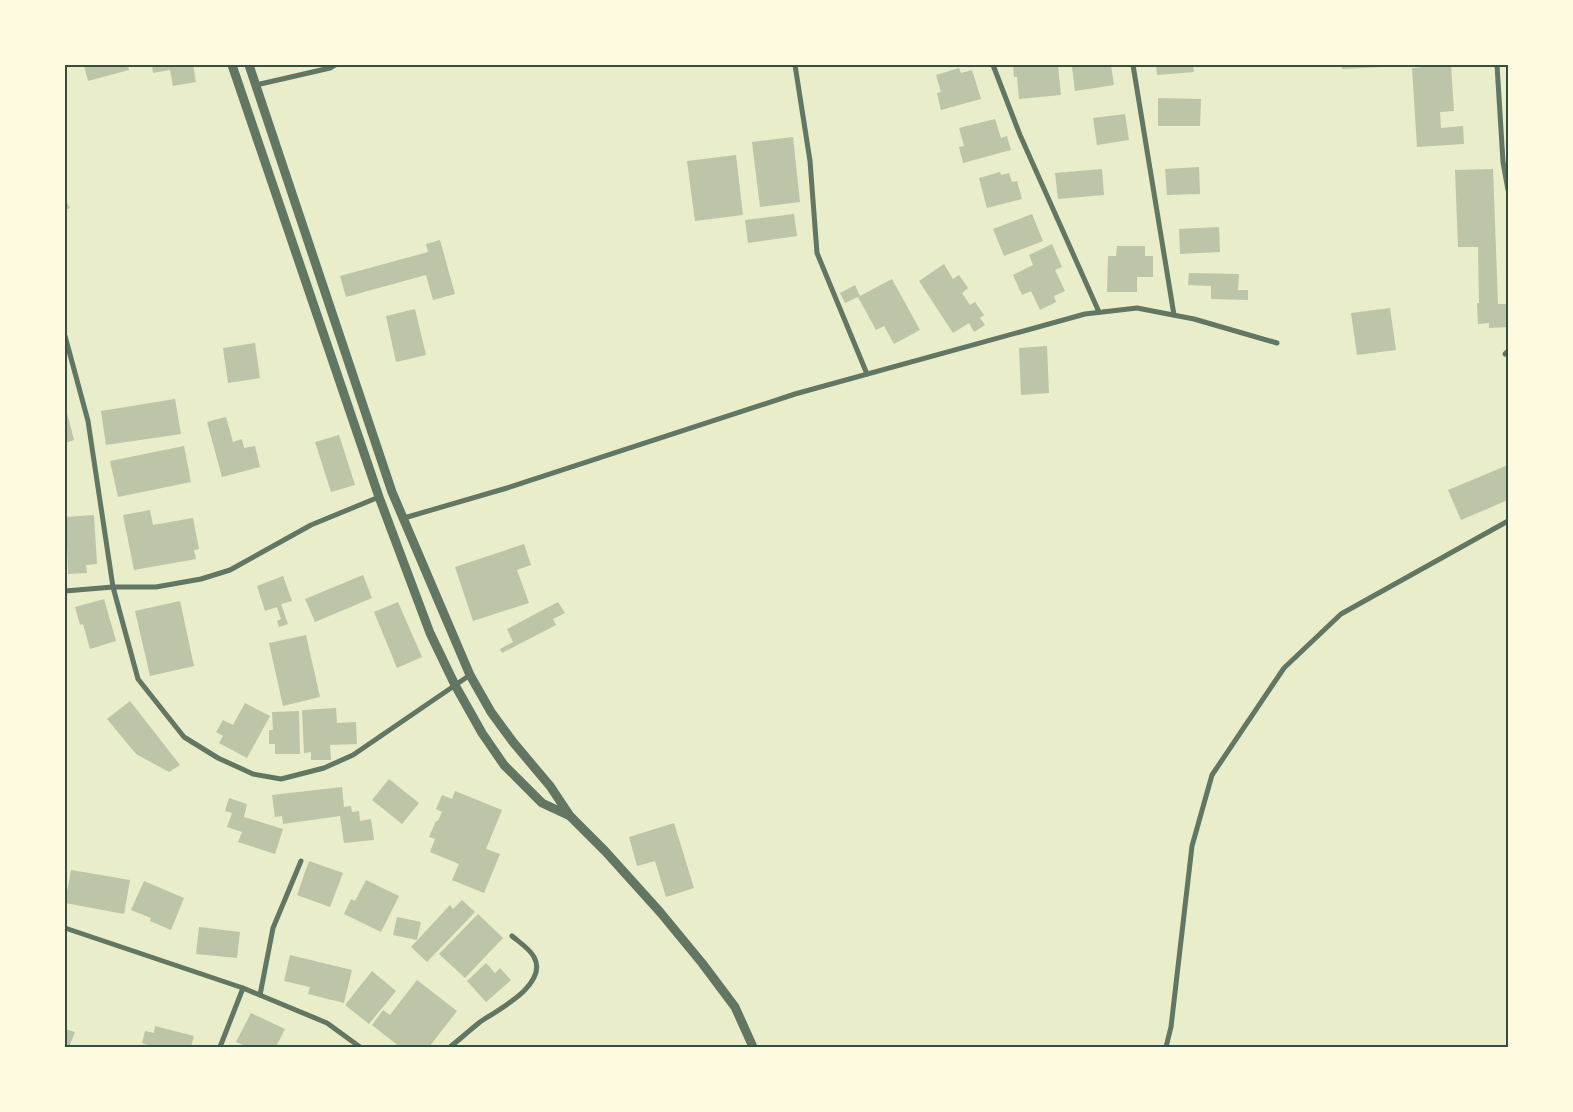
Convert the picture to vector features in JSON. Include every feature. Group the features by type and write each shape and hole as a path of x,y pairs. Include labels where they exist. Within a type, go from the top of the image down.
{"street":[{"path":"232,65 379,497 430,633 455,685 482,733 504,764 542,803 570,816"},
{"path":"249,65 392,492 470,675 491,712 513,742 550,786 570,816 623,871 702,963 735,1007 753,1047"},
{"path":"256,85 330,68 335,65"},
{"path":"795,65 810,161 817,253 867,374"},
{"path":"993,65 1020,135 1099,312"},
{"path":"1133,65 1174,315"},
{"path":"1497,65 1503,162 1508,190"},
{"path":"404,518 507,488 795,394 1085,314 1137,308 1194,319 1277,343"},
{"path":"65,336 88,421 113,587 138,680 184,737 218,758 253,774 281,778 324,768 353,755 470,675"},
{"path":"65,591 113,587 156,587 201,579 230,570 311,525 379,497"},
{"path":"1166,1047 1171,1027 1192,846 1212,775 1284,668 1341,614 1508,521"},
{"path":"260,994 273,928 301,861"},
{"path":"65,928 260,994 327,1022 360,1047"},
{"path":"450,1047 478,1024 522,993 532,981 537,972 534,956 512,936"},
{"path":"220,1047 243,988"}],"building":[{"path":"84,65 128,65 129,70 88,81"},
{"path":"152,65 193,65 196,82 173,86 170,70 153,73"},
{"path":"1013,65 1058,65 1061,95 1019,99 1017,77 1014,77"},
{"path":"1111,65 1114,85 1075,91 1072,67"},
{"path":"1156,65 1193,65 1194,72 1157,75"},
{"path":"1342,65 1383,65 1383,67 1342,69"},
{"path":"1451,65 1454,111 1440,112 1441,128 1463,126 1464,144 1417,147 1412,68"},
{"path":"959,68 961,73 972,70 981,99 941,110 937,93 941,92 936,75"},
{"path":"1158,98 1201,99 1200,126 1158,126"},
{"path":"1125,114 1129,140 1097,145 1093,118"},
{"path":"995,119 1001,138 1007,136 1011,150 963,163 959,147 964,146 959,128"},
{"path":"793,137 800,202 760,207 752,142"},
{"path":"736,155 743,215 695,221 687,161"},
{"path":"1199,167 1200,194 1167,195 1165,169"},
{"path":"1102,169 1104,195 1058,199 1055,173"},
{"path":"1493,169 1498,304 1508,304 1508,327 1489,328 1489,323 1478,324 1478,247 1458,247 1455,170"},
{"path":"1000,172 1001,175 1009,173 1012,182 1017,181 1022,199 987,208 979,178"},
{"path":"65,199 70,208 65,210"},
{"path":"794,214 797,236 748,243 745,220"},
{"path":"1032,214 1043,241 1004,256 993,229"},
{"path":"1219,227 1220,252 1180,254 1179,229"},
{"path":"440,240 455,294 433,300 426,275 346,297 340,276 428,252 426,244"},
{"path":"1052,244 1062,267 1055,270 1065,291 1054,296 1056,302 1040,310 1031,291 1022,295 1013,275 1033,265 1029,255"},
{"path":"1117,246 1145,246 1145,256 1153,256 1153,277 1137,277 1137,292 1107,292 1108,256 1116,256"},
{"path":"944,264 953,279 959,275 968,288 962,293 970,305 975,302 984,315 980,318 985,325 974,332 969,323 953,333 919,281"},
{"path":"1189,273 1239,274 1238,290 1248,290 1248,300 1211,299 1211,286 1188,285"},
{"path":"892,279 920,330 894,344 884,326 876,330 858,297 845,303 840,293 855,285 860,296"},
{"path":"1390,308 1396,350 1357,355 1351,313"},
{"path":"415,309 426,355 396,362 386,316"},
{"path":"255,343 260,378 228,383 223,348"},
{"path":"1047,346 1049,393 1021,395 1019,348"},
{"path":"175,399 181,434 106,445 101,411"},
{"path":"65,405 74,440 65,443"},
{"path":"226,417 233,442 242,439 244,448 255,446 260,467 222,477 207,422"},
{"path":"339,435 355,485 331,492 315,442"},
{"path":"184,446 191,482 118,497 110,461"},
{"path":"1508,465 1508,500 1461,520 1448,490"},
{"path":"150,510 153,525 193,518 199,549 194,550 196,559 134,570 123,515"},
{"path":"94,515 97,564 86,565 87,573 68,574 66,517"},
{"path":"524,544 531,565 517,570 529,603 473,621 455,567"},
{"path":"363,575 372,598 315,622 305,599"},
{"path":"283,576 292,601 281,604 288,624 279,627 277,621 281,619 277,607 265,611 257,586"},
{"path":"104,599 116,641 90,649 83,624 80,625 75,607"},
{"path":"180,601 194,666 150,676 135,611"},
{"path":"398,602 422,657 397,668 374,612"},
{"path":"558,602 565,613 553,619 556,625 502,653 500,649 513,642 507,629"},
{"path":"306,635 320,697 283,706 269,643"},
{"path":"130,701 180,765 169,772 136,754 107,719"},
{"path":"245,703 270,716 247,758 219,743 223,736 216,732 223,720 233,725"},
{"path":"336,708 337,723 356,722 357,744 330,745 331,760 311,760 311,752 304,753 302,710"},
{"path":"299,711 300,754 275,754 275,744 269,744 269,730 273,730 272,712"},
{"path":"389,779 419,803 402,824 372,800"},
{"path":"342,787 344,807 351,806 352,812 359,811 360,821 371,819 374,840 344,843 340,816 283,824 282,816 275,817 272,795"},
{"path":"455,791 502,810 486,849 500,854 484,893 452,880 459,864 430,852 435,839 429,837 442,812 436,809 442,795 452,799"},
{"path":"229,798 247,804 244,817 283,829 275,854 238,842 242,832 227,827 232,813 225,811"},
{"path":"674,823 694,888 666,897 655,861 637,866 629,837"},
{"path":"309,861 343,873 330,907 297,895"},
{"path":"71,870 130,880 124,914 65,903"},
{"path":"366,880 399,896 381,932 344,914 351,899 355,901"},
{"path":"144,881 184,898 171,930 150,921 151,918 131,910"},
{"path":"462,900 475,912 427,962 411,947 450,905 453,909"},
{"path":"478,914 503,938 465,978 439,954"},
{"path":"397,917 421,922 417,940 393,935"},
{"path":"199,927 240,932 237,958 196,954"},
{"path":"290,955 352,970 344,1003 308,994 310,987 284,981"},
{"path":"486,963 495,973 500,968 511,980 486,1002 467,981"},
{"path":"372,971 396,991 369,1024 345,1005"},
{"path":"417,980 457,1011 429,1047 400,1047 372,1025 383,1010 390,1015"},
{"path":"251,1013 285,1029 276,1047 248,1047 236,1042"},
{"path":"155,1026 194,1036 191,1047 148,1047 148,1045 142,1043 145,1031 154,1033"},
{"path":"65,1029 75,1032 69,1047 65,1047"}]}
